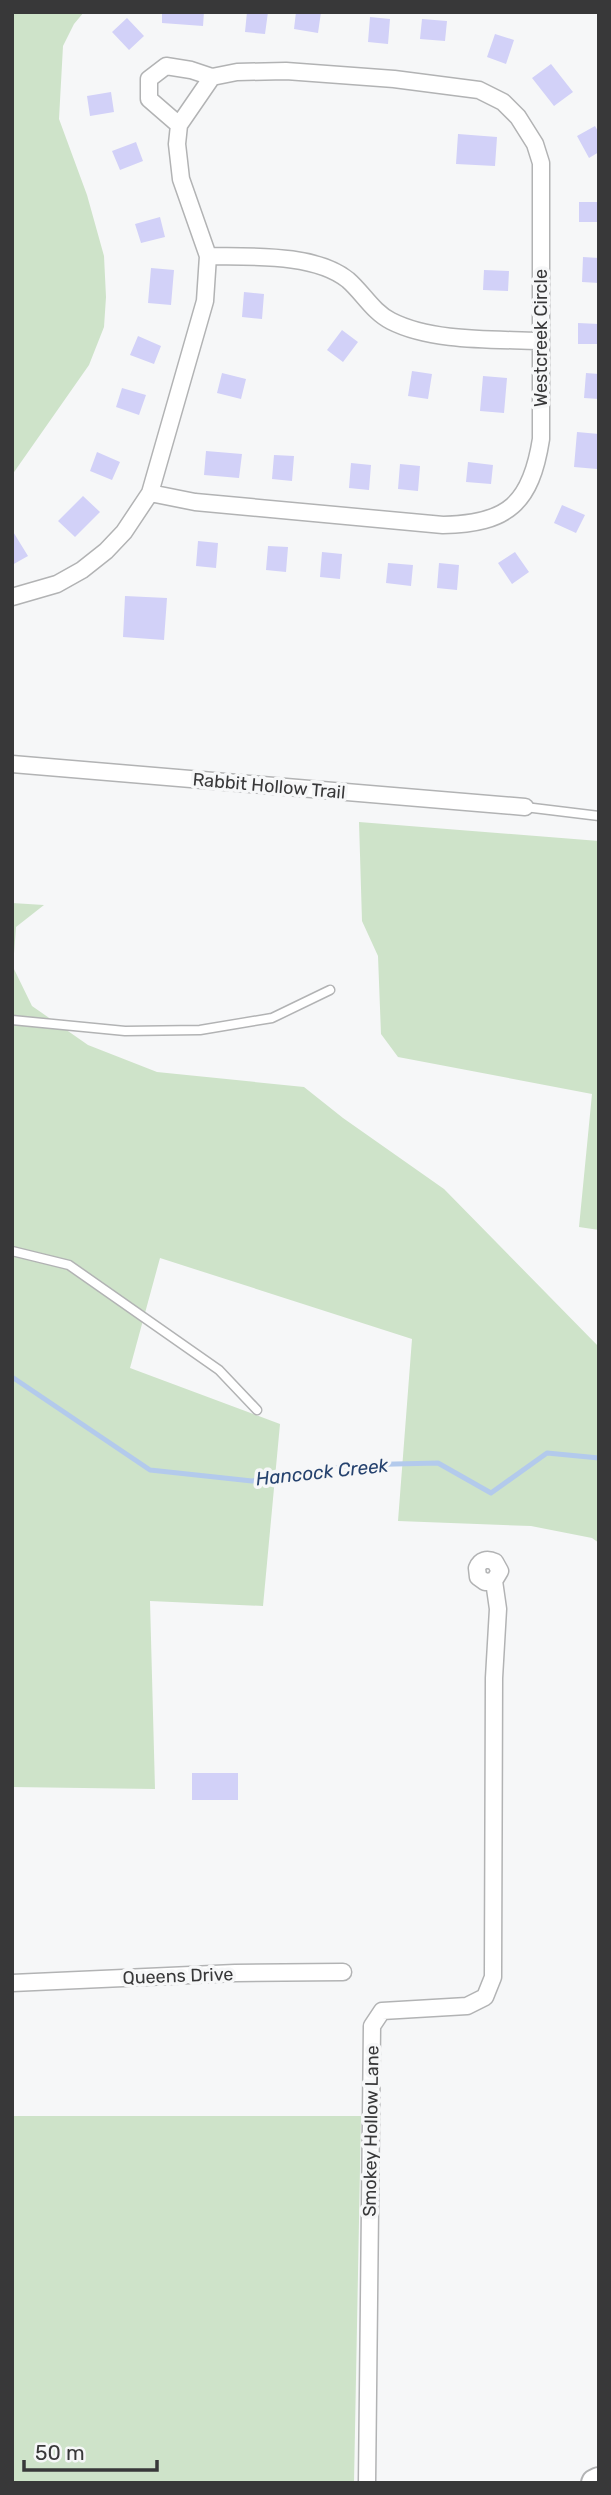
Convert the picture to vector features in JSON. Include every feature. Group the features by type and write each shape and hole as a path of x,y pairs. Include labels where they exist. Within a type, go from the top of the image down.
{"street":[{"name":"Westcreek Circle","path":"150,493 195,502 443,525 472,524 505,513 523,494 536,469 541,439 541,163 530,135 518,117 503,102 480,90 394,79 286,71 237,72 212,77 166,66 149,79 149,99 179,125"},
{"path":"12,597 57,584 82,570 124,532 150,493 205,301 208,256 181,179 177,144 179,125 212,77"},
{"path":"208,256 258,258 329,267 348,280 390,321 423,332 539,341"},
{"name":"Rabbit Hollow Trail","path":"12,764 526,807"},
{"name":"Smokey Hollow Lane","path":"367,2483 372,2026 382,2011 467,2006 485,1997 493,1977 494,1678 498,1609 494,1581"},
{"name":"Queens Drive","path":"12,1983 235,1973 343,1972"}],"lane":[{"path":"526,807 599,816"},
{"path":"12,1020 125,1031 200,1030 272,1018 330,990"},
{"path":"12,1251 69,1265 219,1370 257,1410"}],"green space":[{"path":"12,12 84,12 74,24 63,46 59,119 87,195 104,256 106,297 104,327 89,365 12,475"},
{"path":"359,822 599,841 599,1230 579,1227 592,1094 398,1057 381,1034 378,956 362,921"},
{"path":"12,903 44,905 16,927 13,967 32,1006 88,1045 157,1072 304,1087 444,1189 599,1347 599,1543 592,1538 531,1526 398,1521 412,1339 160,1258 130,1368 280,1424 263,1606 150,1601 155,1789 12,1787"},
{"path":"12,2116 361,2116 354,2483 12,2483"}],"building":[{"path":"162,12 204,12 203,26 162,23"},
{"path":"247,12 268,12 265,34 245,32"},
{"path":"296,12 321,12 318,33 294,29"},
{"path":"370,17 390,19 388,44 368,42"},
{"path":"127,18 144,36 129,50 112,32"},
{"path":"422,19 447,21 445,41 420,39"},
{"path":"495,34 514,40 506,64 487,57"},
{"path":"551,64 573,92 554,106 532,78"},
{"path":"111,92 114,112 90,116 87,96"},
{"path":"595,126 599,133 599,152 589,158 577,136"},
{"path":"458,134 497,137 495,166 456,164"},
{"path":"136,142 143,161 120,170 112,151"},
{"path":"579,202 599,202 599,222 579,222"},
{"path":"160,217 165,237 141,243 135,224"},
{"path":"583,257 599,258 599,283 582,282"},
{"path":"151,268 174,270 171,305 148,303"},
{"path":"484,270 509,271 508,291 483,290"},
{"path":"244,292 264,294 262,319 242,317"},
{"path":"578,323 599,324 599,344 578,344"},
{"path":"342,330 358,342 343,362 327,350"},
{"path":"138,336 161,346 154,364 130,355"},
{"path":"412,371 432,374 428,399 408,396"},
{"path":"222,373 246,379 241,399 217,393"},
{"path":"586,373 599,374 599,399 584,398"},
{"path":"483,376 507,378 504,413 480,411"},
{"path":"122,388 146,395 139,415 116,407"},
{"path":"577,432 599,434 597,469 574,467"},
{"path":"206,451 242,454 239,478 204,475"},
{"path":"97,452 120,462 112,480 90,471"},
{"path":"274,455 294,456 292,481 272,479"},
{"path":"468,462 493,465 491,484 466,482"},
{"path":"351,463 371,465 369,490 349,488"},
{"path":"400,464 420,466 418,491 398,489"},
{"path":"83,496 100,512 75,537 58,521"},
{"path":"562,505 585,515 576,533 554,523"},
{"path":"12,530 28,556 12,565"},
{"path":"198,541 218,543 216,568 196,566"},
{"path":"268,546 288,547 286,572 266,570"},
{"path":"322,552 342,554 340,579 320,577"},
{"path":"515,552 529,572 512,584 498,563"},
{"path":"388,563 413,565 411,586 386,583"},
{"path":"439,563 459,565 457,590 437,588"},
{"path":"125,596 167,598 164,640 123,637"},
{"path":"192,1773 238,1773 238,1800 192,1800"}],"waterway":[{"name":"Hancock Creek","path":"12,1377 150,1470 252,1481 353,1465 438,1463 491,1493 547,1453 599,1458"}]}
